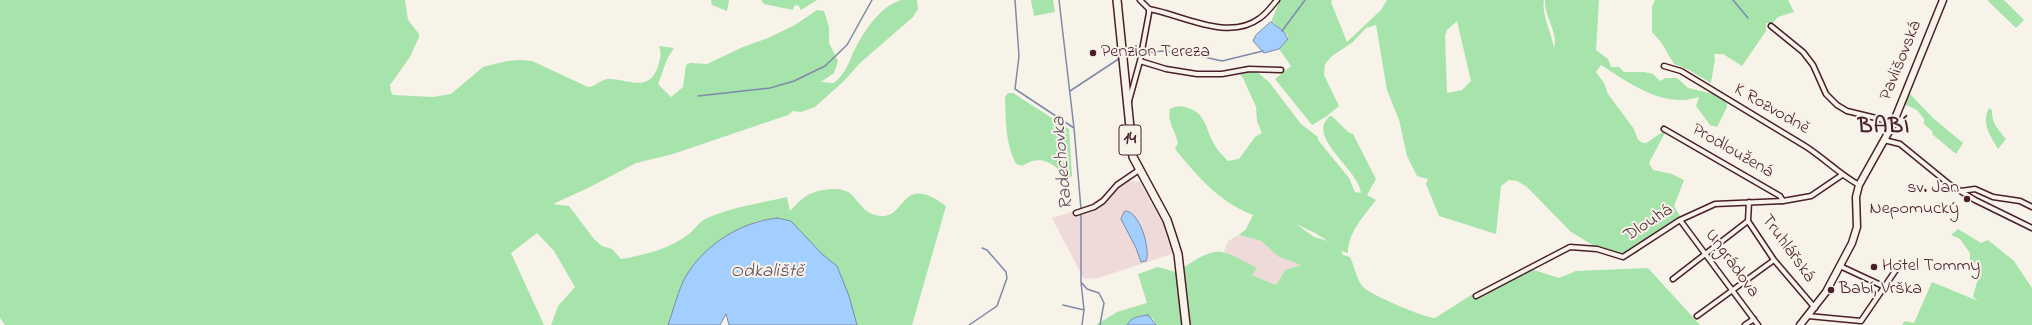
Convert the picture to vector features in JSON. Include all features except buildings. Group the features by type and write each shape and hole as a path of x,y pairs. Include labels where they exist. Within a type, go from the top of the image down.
{"main road":[{"name":"14","path":"1117,0 1130,146 1139,170 1167,220 1178,254 1186,325"}],"street":[{"path":"1140,0 1149,9 1211,26 1238,27 1261,18 1277,0"},
{"name":"Pavlišovská","path":"1800,325 1815,308 1840,266 1857,227 1856,197 1858,185 1892,126 1943,0"},
{"path":"1127,109 1140,61 1149,9"},
{"path":"1771,26 1803,52 1813,66 1826,94 1837,105 1847,111 1880,119 1892,126"},
{"path":"1140,61 1166,69 1197,74 1222,74 1249,69 1281,70"},
{"name":"K Rozvodně","path":"1664,66 1681,71 1805,146 1818,154 1842,175 1858,185"},
{"name":"Prodloužená","path":"1664,129 1780,196 1783,201"},
{"path":"1884,140 1900,144 1949,184 1997,212 2032,228"},
{"path":"1077,213 1103,201 1117,185 1139,170"},
{"name":"Dlouhá","path":"1476,296 1570,247 1597,249 1623,257 1680,220 1715,204 1783,201 1811,196 1842,175"},
{"path":"1961,191 1975,189 1993,197 2020,201 2032,207"},
{"name":"Truhlářská","path":"1749,202 1748,221 1774,260 1815,308"},
{"name":"Ungrádova","path":"1680,220 1758,325"},
{"path":"1673,278 1748,221"},
{"path":"1697,316 1774,260"},
{"path":"1808,316 1861,321 1900,264"},
{"path":"1840,266 1884,287"},
{"path":"1745,325 1754,319"},
{"path":"1835,325 1839,319"}],"shaded area":[{"path":"1121,179 1140,182 1163,224 1172,254 1098,278 1084,279 1052,218 1084,208 1099,199"},
{"path":"1239,235 1261,241 1279,257 1301,265 1285,270 1276,285 1252,275 1256,268 1224,252 1228,241"}],"green space":[{"path":"0,0 405,0 408,20 419,34 419,37 410,57 390,85 393,95 433,97 451,94 483,67 507,61 521,60 532,61 588,87 607,79 636,83 643,82 649,80 654,75 658,67 661,54 659,46 674,48 658,84 671,97 683,87 686,65 690,63 707,64 795,25 817,10 824,11 829,27 829,43 838,61 834,73 821,82 834,83 844,72 865,32 885,9 893,3 901,0 917,0 918,9 913,17 860,63 844,81 815,107 801,112 793,111 788,115 673,154 636,163 553,204 569,206 594,239 602,246 612,249 621,259 639,256 673,244 689,234 704,219 717,214 736,208 787,197 790,211 803,198 813,193 831,189 843,190 852,195 868,212 881,216 889,215 895,211 912,195 920,194 931,197 946,206 912,325 813,325 761,220 743,227 720,241 723,306 714,325 551,325 558,306 575,287 554,251 537,233 511,253 544,325 5,325 0,318"},
{"path":"711,0 729,0 727,11 712,5"},
{"path":"761,0 817,0 801,10 798,5 794,6 793,10 764,4"},
{"path":"1031,0 1053,0 1055,12 1034,16"},
{"path":"1280,0 1332,0 1331,2 1347,42 1381,10 1387,0 1544,0 1544,11 1554,48 1555,37 1545,6 1545,0 1599,0 1596,50 1608,59 1611,67 1619,67 1624,72 1644,72 1653,74 1660,81 1665,78 1677,78 1688,88 1713,94 1727,103 1727,107 1717,127 1710,125 1696,106 1699,97 1686,100 1673,100 1660,97 1635,86 1601,65 1596,72 1604,83 1608,94 1634,129 1638,140 1646,143 1667,129 1649,163 1653,170 1672,174 1684,180 1674,206 1680,216 1663,227 1637,253 1626,257 1596,247 1571,232 1527,187 1517,181 1509,180 1501,186 1496,234 1439,216 1426,184 1428,179 1417,176 1407,156 1399,120 1387,90 1376,25 1366,28 1353,42 1332,56 1325,64 1324,75 1339,106 1327,116 1312,125 1275,79 1291,66 1279,49 1288,39 1288,36 1271,22","holes":["1457,21 1471,81 1462,90 1447,93 1445,35 1447,30"]},
{"path":"1655,0 1788,0 1794,12 1778,17 1773,23 1766,23 1766,31 1742,66 1723,54 1714,54 1715,59 1711,83 1687,69 1674,64 1661,42 1652,32 1652,7"},
{"path":"1987,0 2004,0 2024,20 2016,28"},
{"path":"1256,71 1269,82 1301,124 1318,137 1318,140 1349,178 1355,192 1361,193 1358,183 1328,143 1324,133 1324,124 1330,116 1332,116 1348,132 1353,134 1376,179 1367,195 1376,200 1354,231 1348,253 1341,251 1343,255 1350,257 1361,285 1387,301 1435,318 1473,294 1494,284 1534,270 1559,278 1576,271 1648,268 1700,325 1190,325 1183,268 1195,260 1212,252 1227,253 1257,268 1252,275 1276,285 1285,270 1301,265 1279,257 1261,241 1239,235 1246,229 1253,215 1241,210 1219,196 1201,179 1175,149 1178,143 1170,122 1169,114 1170,109 1177,106 1194,110 1199,114 1205,123 1211,139 1228,161 1239,159 1255,137 1262,133 1257,121 1256,107 1243,78 1238,72","holes":["1296,224 1328,241 1314,237"]},
{"path":"1008,93 1013,93 1069,129 1072,176 1069,178 1067,177 1053,165 1040,160 1026,163 1022,166 1016,164 1012,156 1006,123 1005,97"},
{"path":"1909,93 1933,118 1963,143 1956,154 1932,134 1933,132 1924,124 1924,119 1917,110 1904,104"},
{"path":"1989,108 1992,110 1996,126 2006,139 1998,149 1986,124"},
{"path":"1958,229 1981,243 1988,240 2014,261 2032,288 2032,325 1902,325 1905,321 1914,323 1932,282 1978,301 1973,297 1981,267 1970,260 1970,253 1960,239 1951,235"},
{"path":"1158,267 1176,272 1182,325 1156,325 1152,318 1127,325 1096,325 1117,312 1147,303 1138,274"}],"water":[{"path":"1271,22 1283,31 1288,39 1279,49 1264,53 1253,41 1256,35"},
{"path":"1125,211 1130,212 1140,224 1146,241 1146,261 1141,262 1136,248 1121,219"},
{"name":"Odkaliště","path":"777,218 791,221 822,254 837,266 849,296 857,325 729,325 726,314 720,325 668,325 683,281 694,264 703,254 725,236 737,230 750,224"},
{"path":"1148,315 1156,325 1127,325 1139,316"}],"waterway":[{"path":"698,96 770,88 794,81 825,66 847,45 872,0"},
{"path":"1015,0 1019,56 1015,89 1074,128"},
{"name":"Radechovka","path":"1059,0 1074,128 1081,209"},
{"path":"1282,31 1305,0"},
{"path":"1733,0 1748,18"},
{"path":"1145,53 1162,51 1186,53 1222,61 1263,51"},
{"path":"1126,56 1137,55"},
{"path":"1070,91 1120,58"},
{"name":"Radechovka","path":"1081,213 1081,282 1084,310 1082,325"},
{"path":"969,325 997,306 1007,278 1006,272 987,250 982,248"},
{"path":"1081,282 1087,289 1099,293 1104,303 1100,325"},
{"path":"1063,305 1084,310"}],"place":[{"name":"Penzion Tereza","path":"1093,53"},
{"name":"sv. Jan Nepomucký","path":"1967,199"},
{"name":"Hotel Tommy","path":"1874,267"},
{"name":"Babí, Vrška","path":"1831,290"}],"district":[{"name":"BABÍ","path":"1884,128"}]}
